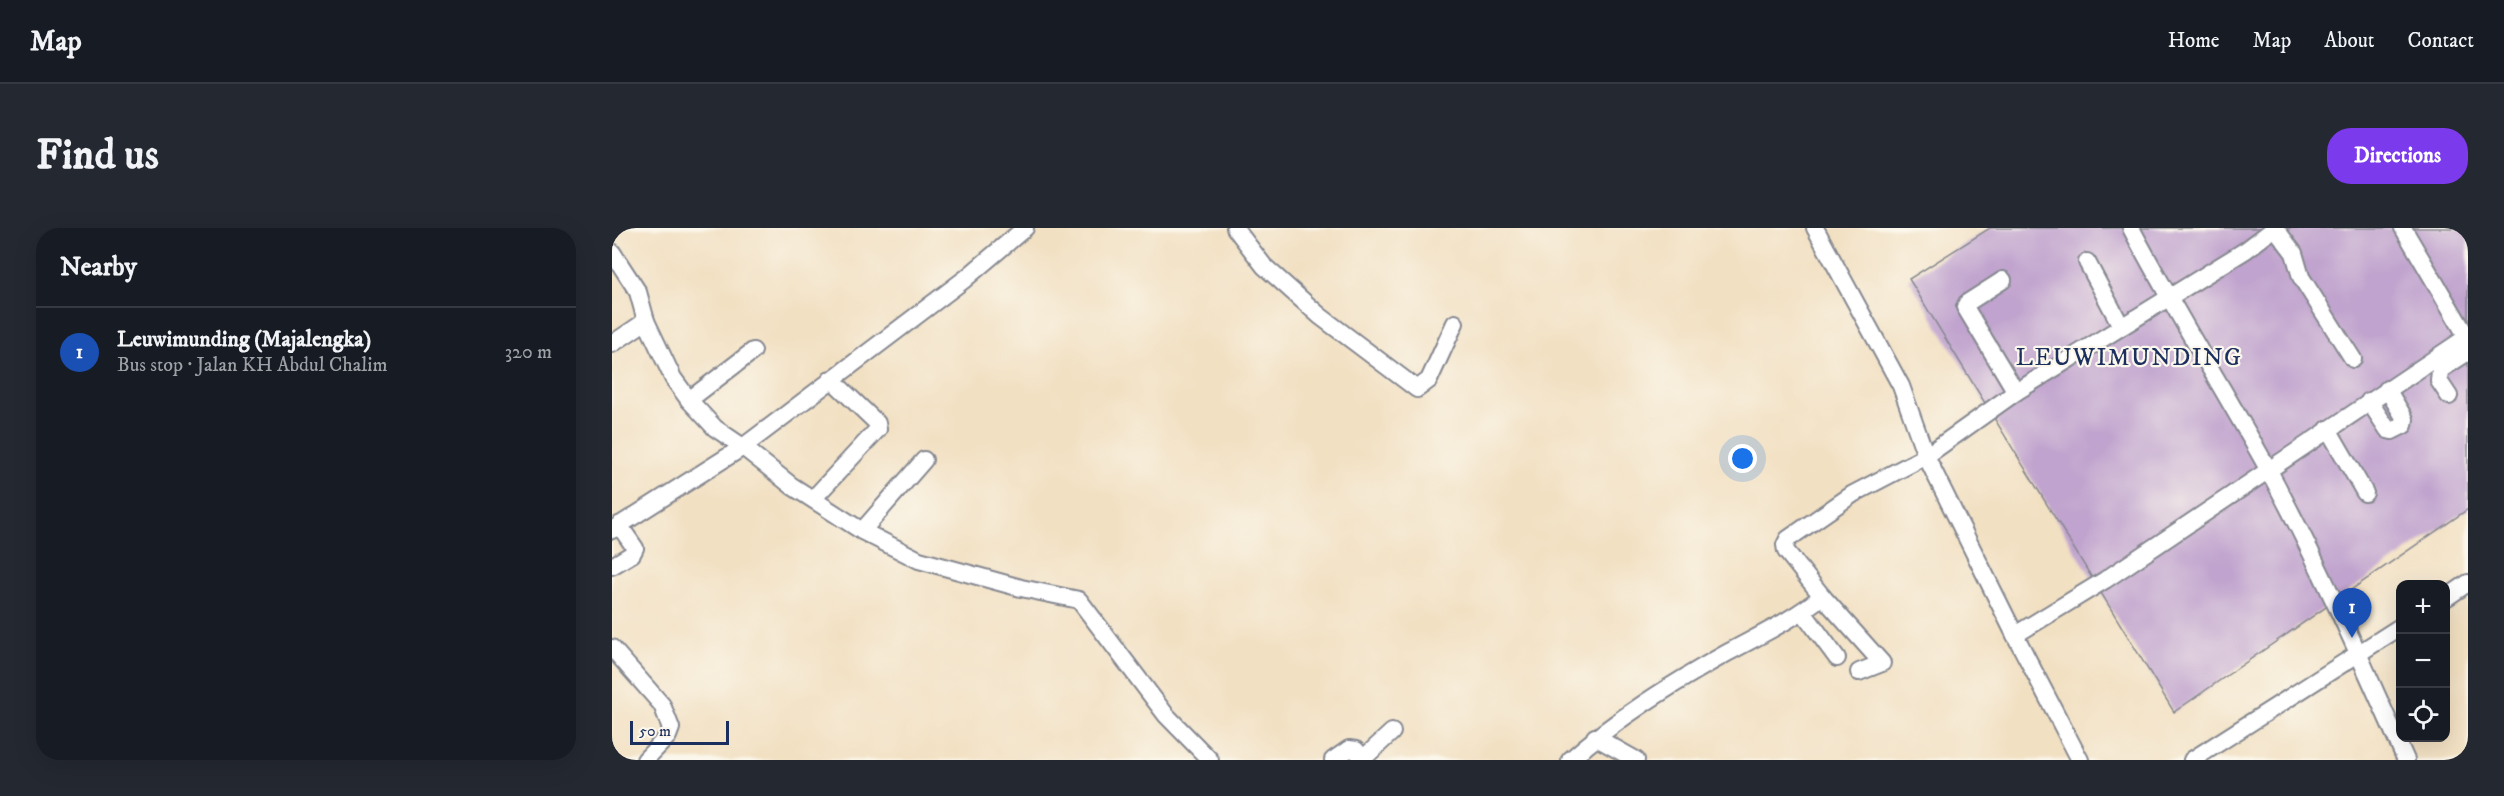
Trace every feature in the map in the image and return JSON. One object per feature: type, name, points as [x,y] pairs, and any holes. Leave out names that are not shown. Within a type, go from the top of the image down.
[{"type":"street","points":[[612,566],[632,554],[634,548],[615,527],[743,447],[965,279],[1025,228]]},
{"type":"street","points":[[1235,228],[1264,266],[1320,316],[1417,389],[1429,380],[1455,323]]},
{"type":"street","points":[[1815,228],[1901,386],[1926,456],[2080,760]]},
{"type":"street","points":[[2131,228],[2268,470],[2327,585],[2406,760]]},
{"type":"street","points":[[1859,672],[1882,663],[1881,659],[1865,645],[1822,596],[1786,551],[1785,545],[1788,539],[1853,494],[1926,456],[2016,392],[2246,250],[2275,228],[2294,252],[2301,277],[2354,359]]},
{"type":"street","points":[[2403,228],[2468,342]]},
{"type":"street","points":[[612,252],[638,292],[646,321],[673,378],[689,400],[715,428],[792,486],[862,531],[919,560],[1021,588],[1079,600],[1166,715],[1210,760]]},
{"type":"street","points":[[2086,262],[2121,326]]},
{"type":"street","points":[[2003,280],[1967,303],[1965,307],[2016,392]]},
{"type":"street","points":[[612,344],[646,321]]},
{"type":"street","points":[[2015,635],[2105,580],[2387,388],[2468,342]]},
{"type":"street","points":[[2449,396],[2439,381],[2440,370],[2468,342]]},
{"type":"street","points":[[689,400],[753,351]]},
{"type":"street","points":[[813,499],[878,429],[877,423],[831,379]]},
{"type":"street","points":[[2368,401],[2388,430],[2392,431],[2404,425],[2405,419],[2387,388]]},
{"type":"street","points":[[2328,429],[2365,493]]},
{"type":"street","points":[[862,531],[924,460]]},
{"type":"street","points":[[2450,595],[2468,583]]},
{"type":"street","points":[[1570,760],[1596,737],[1726,654],[1796,616],[1822,596]]},
{"type":"street","points":[[1796,616],[1838,658]]},
{"type":"street","points":[[2192,760],[2396,630]]},
{"type":"street","points":[[612,648],[662,705],[671,728],[668,735],[645,760]]},
{"type":"street","points":[[1333,760],[1349,749],[1366,756],[1392,732]]},
{"type":"street","points":[[1596,737],[1636,760]]},
{"type":"building","points":[[1990,228],[2468,228],[2468,509],[2174,712],[1909,279]]},
{"type":"place","name":"Leuwimunding (Majalengka)","points":[[2352,638]]},
{"type":"district","name":"LEUWIMUNDING","points":[[2129,357]]}]
